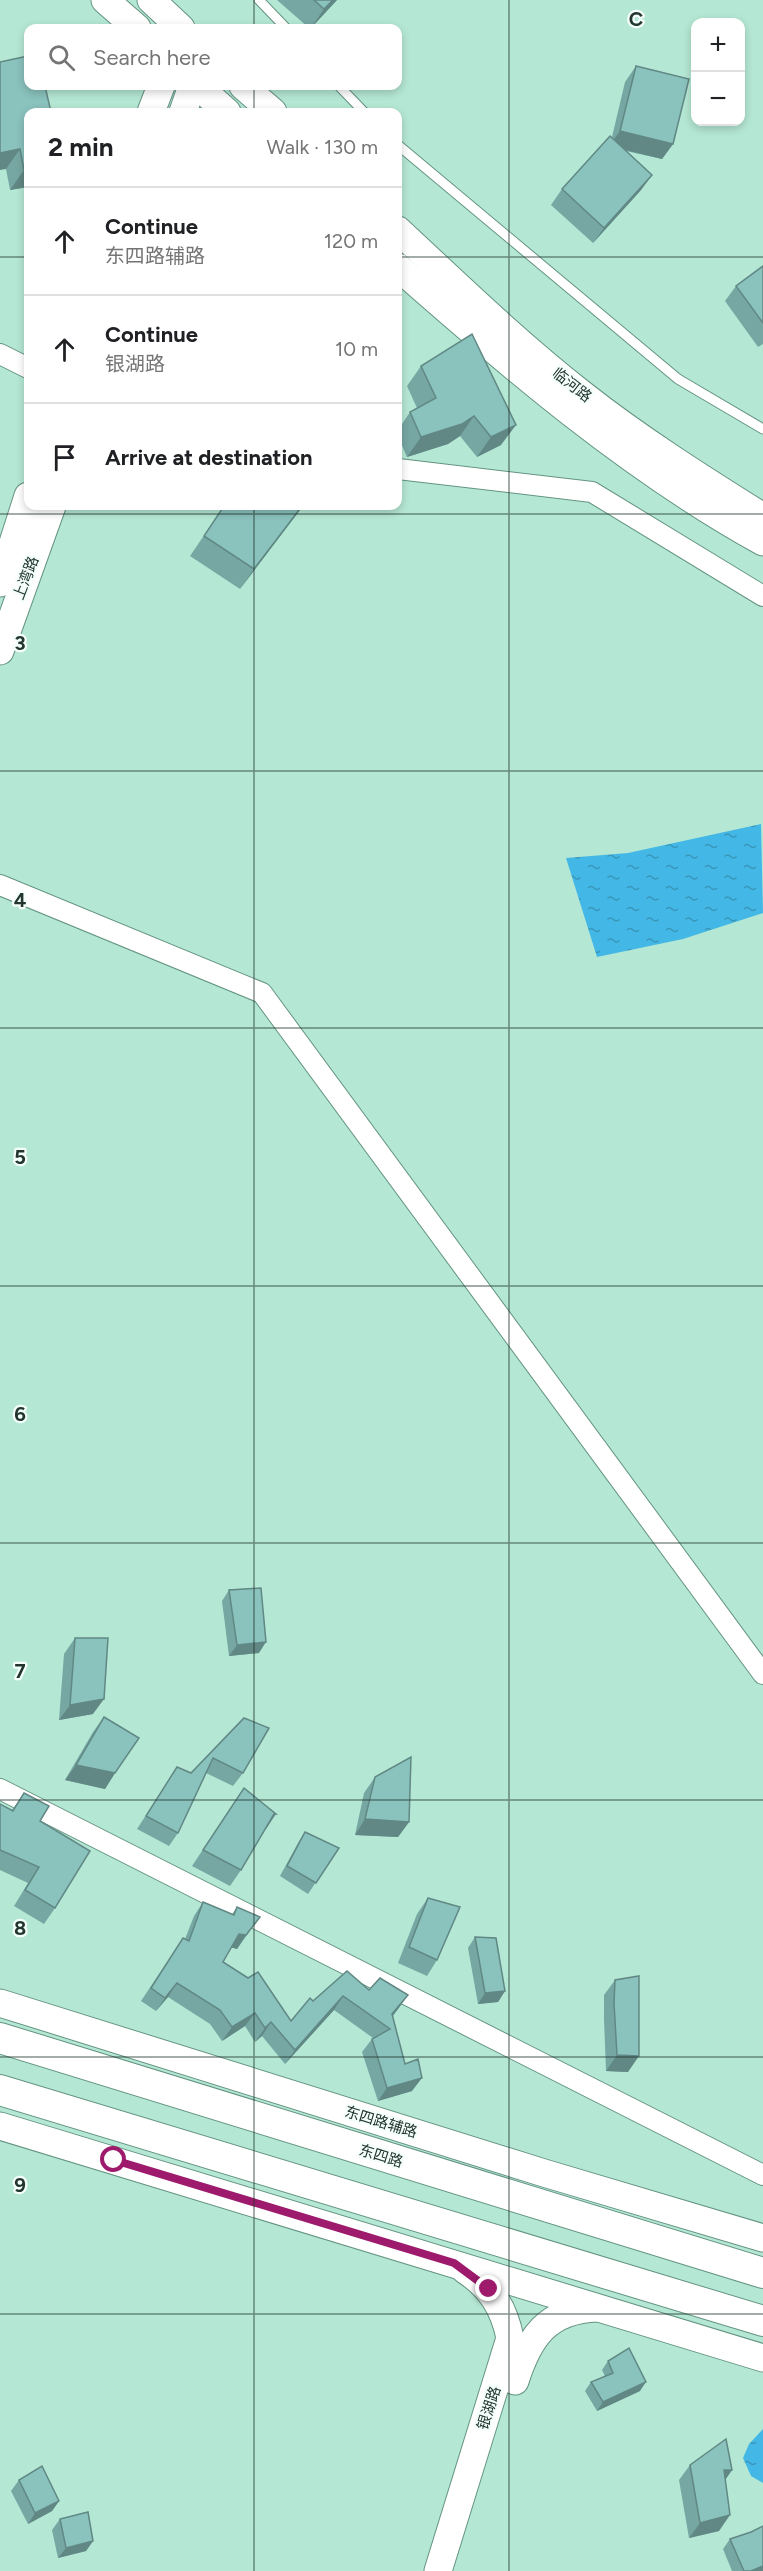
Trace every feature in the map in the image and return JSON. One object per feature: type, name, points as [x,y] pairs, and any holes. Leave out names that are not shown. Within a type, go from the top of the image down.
[{"type":"main road","points":[[105,0],[132,24]]},
{"type":"main road","points":[[151,0],[177,24]]},
{"type":"main road","points":[[152,108],[159,90]]},
{"type":"main road","points":[[184,108],[191,90]]},
{"type":"main road","points":[[202,90],[223,108]]},
{"type":"main road","points":[[248,90],[268,108]]},
{"type":"main road","name":"临河路","points":[[402,234],[498,323],[583,395],[686,470],[763,517]]},
{"type":"main road","name":"临河路","points":[[402,270],[502,357],[606,438],[709,510],[763,542]]},
{"type":"main road","name":"上湾路","points":[[0,583],[24,508]]},
{"type":"main road","name":"上湾路","points":[[0,651],[51,510]]},
{"type":"main road","name":"东四路辅路","points":[[0,2003],[532,2169],[763,2238]]},
{"type":"main road","name":"东四路","points":[[0,2038],[763,2273]]},
{"type":"main road","points":[[0,2090],[763,2321]]},
{"type":"main road","points":[[0,2126],[606,2308],[763,2358]]},
{"type":"main road","name":"银湖路","points":[[438,2571],[510,2338],[507,2320],[493,2295],[474,2276],[454,2263]]},
{"type":"main road","name":"银湖路","points":[[455,2571],[529,2343],[546,2325],[563,2314],[581,2309],[606,2308]]},
{"type":"street","points":[[0,354],[24,366]]},
{"type":"street","points":[[402,469],[592,492],[763,597]]},
{"type":"street","points":[[0,885],[262,993],[763,1674]]},
{"type":"street","points":[[0,1789],[763,2175]]},
{"type":"lane","points":[[259,0],[282,24]]},
{"type":"lane","points":[[343,90],[360,108]]},
{"type":"lane","points":[[402,148],[678,379],[763,429]]},
{"type":"water","points":[[761,824],[763,913],[683,939],[597,957],[566,858],[628,853]]},
{"type":"water","points":[[763,2429],[763,2483],[751,2476],[743,2458],[749,2444]]},
{"type":"building","points":[[314,0],[333,0],[324,9]]},
{"type":"building","points":[[24,57],[24,90],[46,90],[50,108],[24,108],[24,170],[20,149],[0,153],[0,62]]},
{"type":"building","points":[[636,66],[689,79],[673,144],[620,131]]},
{"type":"building","points":[[610,136],[652,175],[604,228],[562,189]]},
{"type":"building","points":[[763,266],[763,323],[736,286]]},
{"type":"building","points":[[472,334],[516,425],[491,437],[474,416],[462,424],[421,437],[410,412],[436,398],[421,366]]},
{"type":"building","points":[[221,510],[299,510],[254,569],[204,536]]},
{"type":"building","points":[[261,1588],[266,1642],[237,1645],[229,1590]]},
{"type":"building","points":[[75,1638],[108,1638],[104,1699],[70,1705]]},
{"type":"building","points":[[104,1717],[139,1738],[115,1773],[76,1765]]},
{"type":"building","points":[[244,1718],[269,1728],[243,1773],[213,1758],[178,1833],[146,1816],[177,1767],[191,1773]]},
{"type":"building","points":[[411,1757],[409,1822],[365,1819],[375,1777]]},
{"type":"building","points":[[244,1788],[276,1814],[241,1870],[203,1850]]},
{"type":"building","points":[[24,1793],[49,1806],[40,1821],[90,1851],[55,1908],[25,1890],[39,1867],[0,1850],[0,1804],[13,1811]]},
{"type":"building","points":[[305,1832],[339,1848],[316,1883],[287,1866]]},
{"type":"building","points":[[428,1898],[460,1907],[437,1960],[409,1947]]},
{"type":"building","points":[[203,1902],[234,1915],[237,1907],[260,1917],[246,1935],[239,1934],[223,1962],[248,1978],[258,1972],[291,2021],[310,1998],[313,2001],[347,1971],[369,1990],[380,1978],[408,1995],[392,2014],[405,2064],[418,2059],[422,2078],[387,2088],[372,2039],[390,2029],[343,1996],[295,2050],[271,2022],[265,2028],[255,2013],[232,2027],[220,2010],[177,1983],[165,1998],[151,1988],[183,1938],[189,1941]]},
{"type":"building","points":[[475,1937],[496,1938],[505,1991],[485,1993]]},
{"type":"building","points":[[639,1976],[639,2056],[617,2055],[615,1980]]},
{"type":"building","points":[[629,2348],[646,2382],[603,2402],[591,2382],[613,2373],[608,2361]]},
{"type":"building","points":[[726,2439],[732,2470],[724,2470],[730,2515],[700,2523],[690,2465]]},
{"type":"building","points":[[42,2466],[59,2501],[35,2513],[19,2480]]},
{"type":"building","points":[[88,2512],[93,2541],[66,2548],[60,2519]]},
{"type":"building","points":[[763,2526],[763,2566],[744,2571],[730,2539]]},
{"type":"route","points":[[114,2160],[454,2263],[489,2289]]}]
